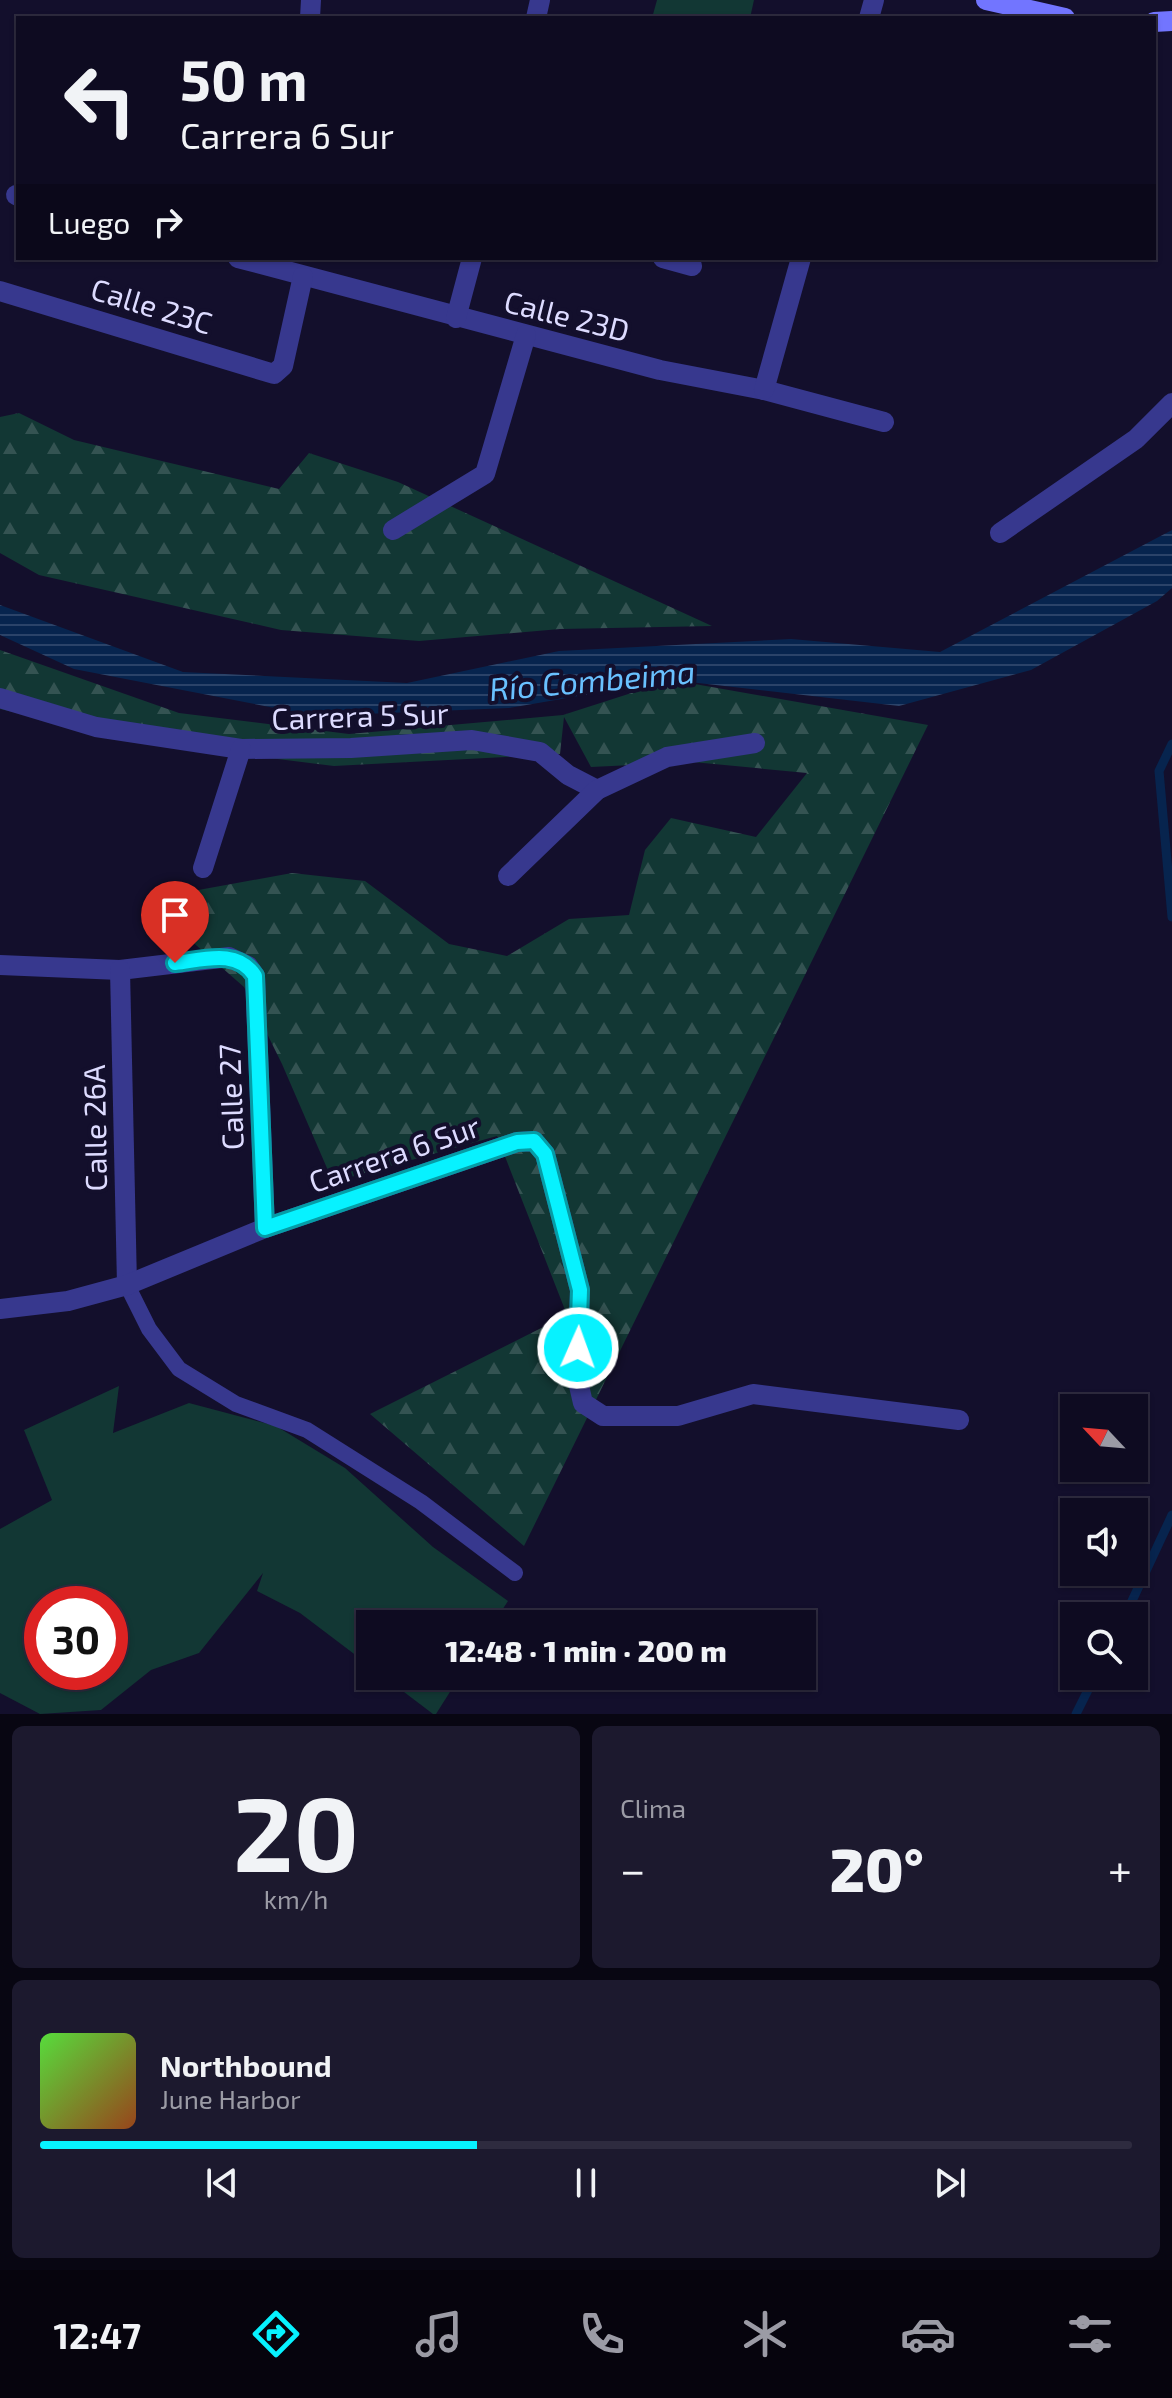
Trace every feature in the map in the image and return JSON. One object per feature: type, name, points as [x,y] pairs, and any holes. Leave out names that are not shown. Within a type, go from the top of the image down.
[{"type":"main road","points":[[986,0],[1056,16]]},
{"type":"street","name":"Calle 23D","points":[[248,260],[293,269],[456,318],[660,370],[764,390],[884,422]]},
{"type":"street","points":[[456,318],[471,260]]},
{"type":"street","points":[[670,260],[692,266]]},
{"type":"street","points":[[764,390],[800,260]]},
{"type":"street","name":"Calle 23C","points":[[0,291],[274,374],[283,366],[293,269]]},
{"type":"street","points":[[393,530],[485,474],[526,335]]},
{"type":"street","points":[[1000,533],[1136,439],[1172,403]]},
{"type":"street","name":"Carrera 5 Sur","points":[[0,698],[96,727],[241,749],[351,748],[472,740],[540,752],[568,775],[597,790]]},
{"type":"street","points":[[508,876],[597,790],[667,757],[755,743]]},
{"type":"street","points":[[203,868],[241,749]]},
{"type":"street","name":"Calle 27","points":[[120,970],[229,957],[248,966],[255,976],[265,1228]]},
{"type":"street","points":[[0,965],[120,970]]},
{"type":"street","name":"Calle 26A","points":[[120,970],[127,1285]]},
{"type":"street","name":"Carrera 6 Sur","points":[[0,1309],[68,1301],[127,1285],[265,1228],[517,1142],[534,1141],[545,1154],[580,1290],[577,1377],[583,1403],[603,1416],[678,1416],[753,1394],[959,1420]]},
{"type":"lane","points":[[127,1285],[149,1329],[179,1369],[236,1404],[307,1430],[421,1502],[515,1573]]},
{"type":"green space","points":[[657,0],[754,0],[750,16],[653,16]]},
{"type":"green space","points":[[19,413],[74,440],[279,489],[309,453],[398,482],[712,626],[560,629],[419,641],[281,630],[39,575],[0,553],[0,417]]},
{"type":"green space","points":[[0,650],[179,713],[349,734],[563,715],[672,680],[928,725],[524,1546],[370,1414],[567,1315],[497,1136],[333,1182],[282,1064],[244,987],[180,931],[182,893],[292,873],[365,881],[449,944],[507,956],[569,919],[629,915],[645,850],[671,818],[756,837],[807,773],[693,762],[591,767],[564,717],[560,754],[334,766],[148,743],[0,709]]},
{"type":"green space","points":[[119,1386],[113,1433],[189,1403],[276,1426],[345,1468],[433,1547],[508,1601],[502,1610],[356,1610],[356,1655],[300,1613],[257,1591],[263,1573],[199,1653],[151,1670],[128,1688],[128,1586],[24,1586],[24,1690],[126,1690],[101,1710],[40,1714],[0,1693],[0,1529],[52,1500],[24,1430]]},
{"type":"green space","points":[[401,1690],[451,1690],[433,1714]]},
{"type":"water","name":"Río Combeima","points":[[1172,530],[1172,588],[1157,601],[1031,670],[899,706],[672,680],[509,708],[316,716],[74,669],[0,635],[0,605],[183,672],[407,683],[559,651],[791,639],[940,652]]},
{"type":"waterway","points":[[1172,744],[1159,771],[1172,917]]},
{"type":"waterway","points":[[1132,1602],[1172,1515]]},
{"type":"waterway","points":[[1076,1714],[1088,1690]]},
{"type":"route","points":[[175,963],[229,957],[248,966],[255,976],[265,1228],[517,1142],[534,1141],[545,1154],[580,1290],[578,1348]]}]
